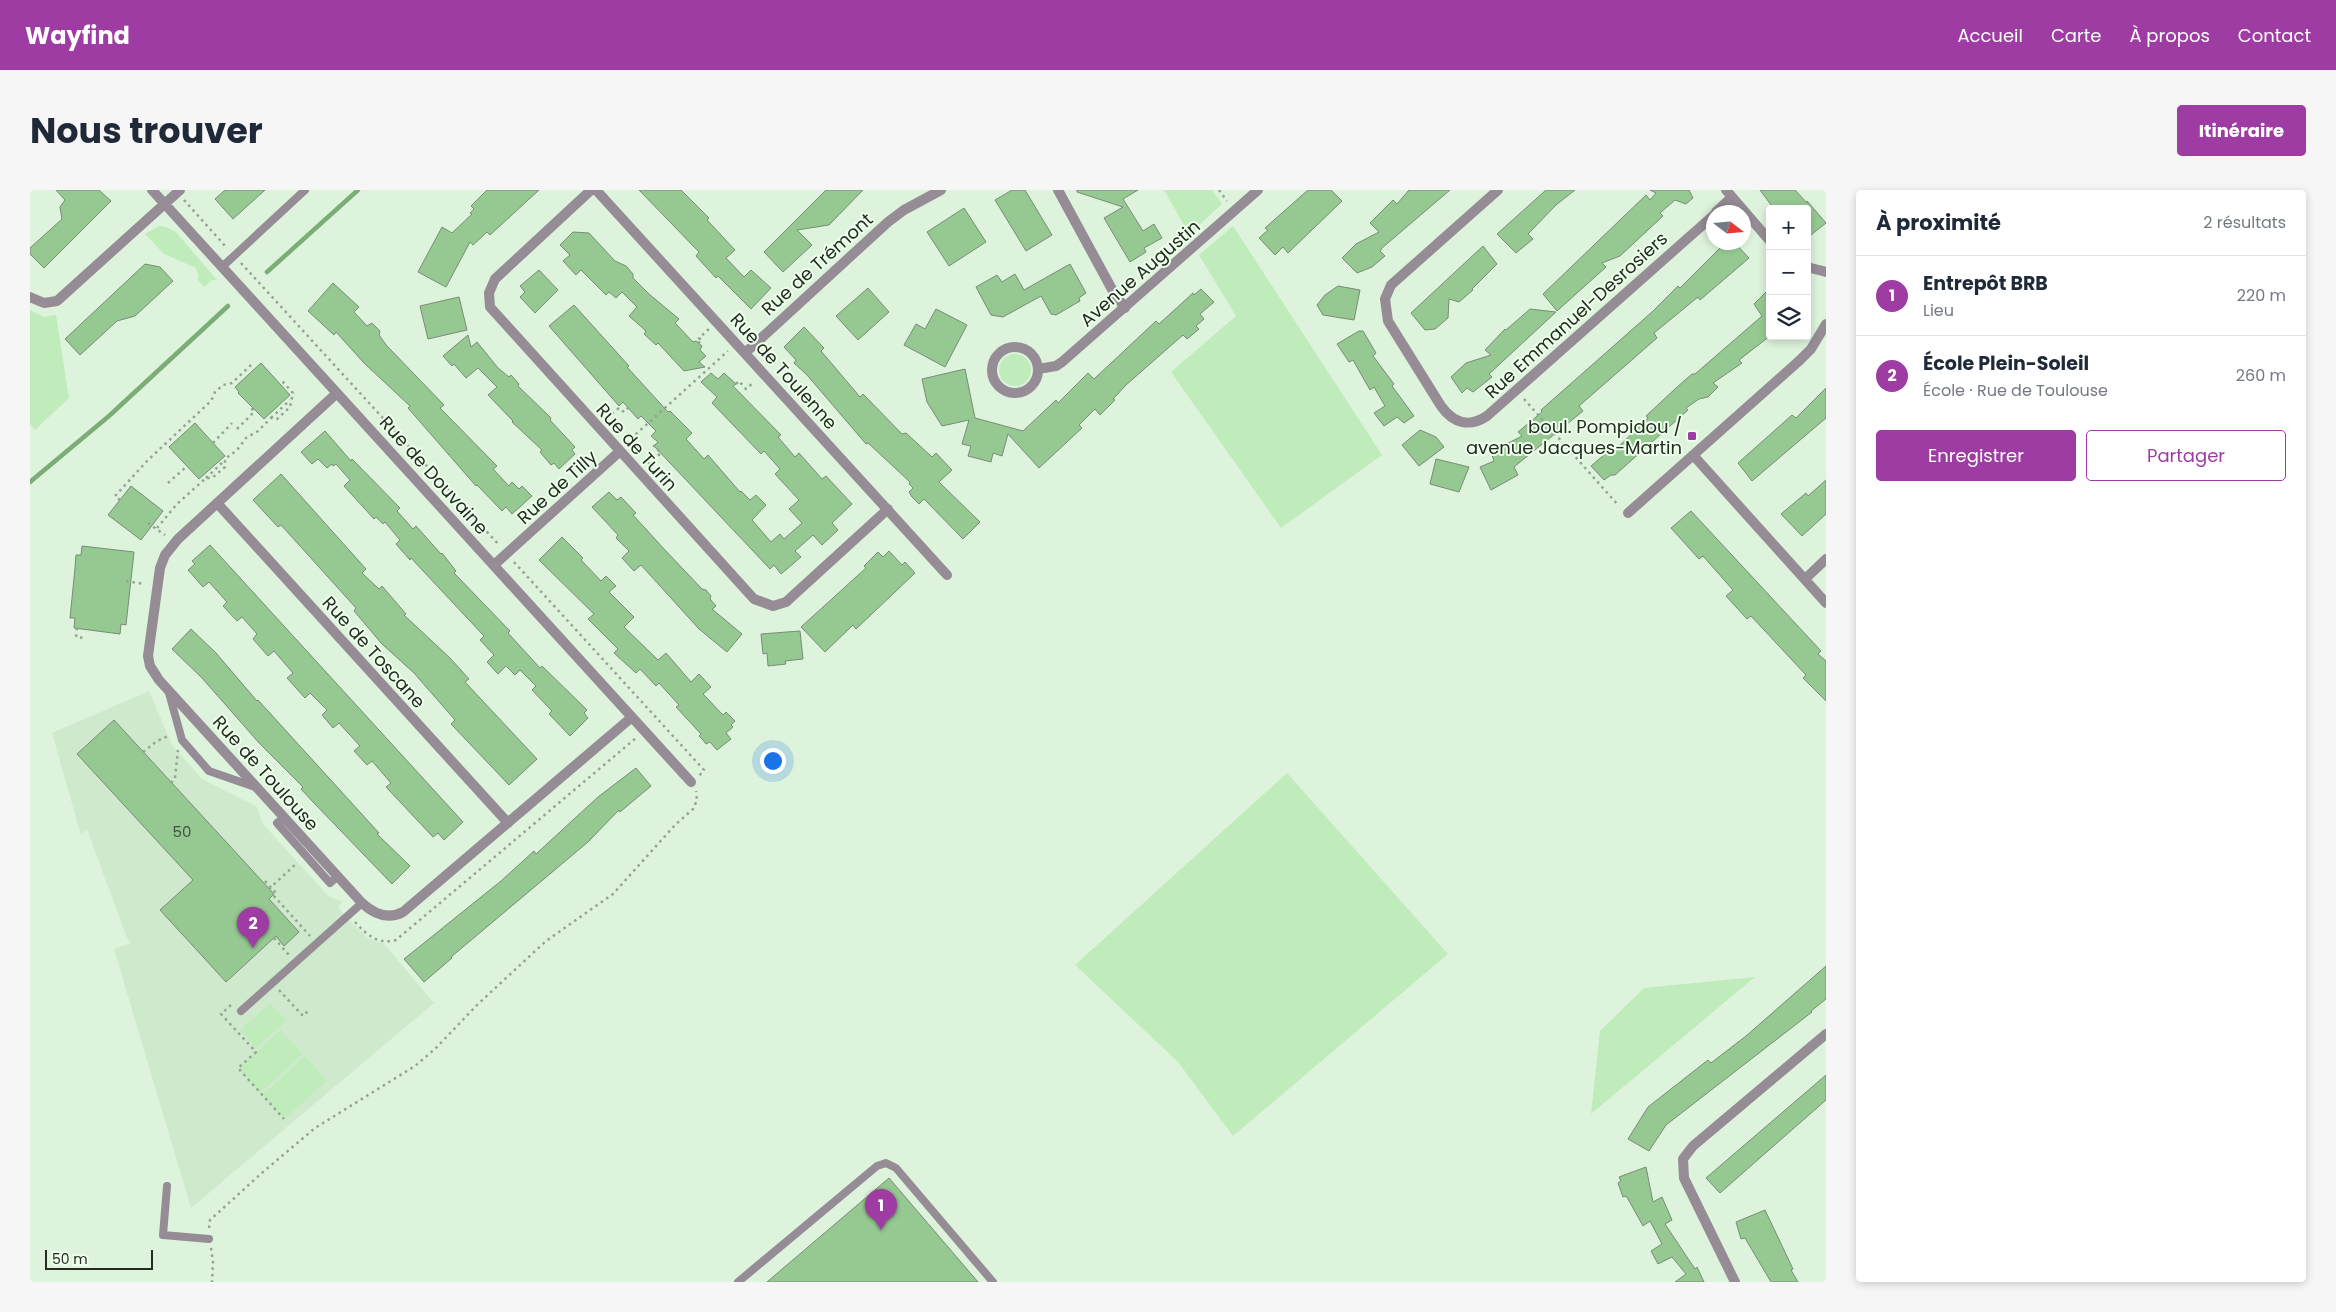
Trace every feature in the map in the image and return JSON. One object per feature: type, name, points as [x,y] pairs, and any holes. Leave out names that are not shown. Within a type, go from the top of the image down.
[{"type":"street","name":"Rue de Douvaine","points":[[152,190],[691,782]]},
{"type":"street","points":[[30,297],[44,303],[57,301],[180,190]]},
{"type":"street","name":"Rue de Turin","points":[[591,190],[499,274],[491,285],[489,300],[494,313],[754,599],[766,605],[780,605],[791,598],[888,509]]},
{"type":"street","name":"Rue de Toulenne","points":[[596,190],[947,574]]},
{"type":"street","name":"Rue de Trémont","points":[[744,353],[888,222],[904,210],[940,190]]},
{"type":"street","points":[[1058,190],[1114,293],[1125,308]]},
{"type":"street","name":"Avenue Augustin","points":[[1038,369],[1056,366],[1062,362],[1258,190]]},
{"type":"street","name":"Rue Emmanuel-Desrosiers","points":[[1498,190],[1391,285],[1385,299],[1388,321],[1441,406],[1448,416],[1464,422],[1480,421],[1487,416],[1706,222]]},
{"type":"street","name":"Rue Emmanuel-Desrosiers","points":[[1721,205],[1729,194],[1766,236]]},
{"type":"street","points":[[1811,268],[1826,272]]},
{"type":"street","points":[[1628,513],[1799,361],[1814,344],[1826,324]]},
{"type":"street","points":[[1010,347],[1026,349],[1036,361],[1038,369],[1034,382],[1029,388],[1016,393],[1009,392],[997,385],[991,370],[996,355],[1010,347]]},
{"type":"street","name":"Rue de Toulouse","points":[[337,393],[178,539],[165,555],[160,568],[148,662],[153,673],[362,903],[384,916],[392,916],[404,912],[632,717]]},
{"type":"street","name":"Rue de Tilly","points":[[494,565],[619,452]]},
{"type":"street","points":[[1693,455],[1826,602]]},
{"type":"street","name":"Rue de Toscane","points":[[217,503],[508,823]]},
{"type":"street","points":[[1805,578],[1826,559]]},
{"type":"street","points":[[1735,1282],[1684,1178],[1683,1159],[1692,1146],[1826,1034]]},
{"type":"lane","points":[[222,267],[306,190]]},
{"type":"lane","points":[[169,691],[182,740],[209,771],[258,788]]},
{"type":"lane","points":[[241,1011],[272,981],[279,978],[362,903]]},
{"type":"lane","points":[[738,1282],[877,1166],[886,1163],[896,1168],[993,1282]]},
{"type":"lane","points":[[167,1186],[163,1235],[209,1239]]},
{"type":"path","points":[[1219,190],[1228,202]]},
{"type":"path","name":"Rue de Douvaine","points":[[184,201],[498,544]]},
{"type":"path","points":[[698,343],[702,340],[699,338],[717,322]]},
{"type":"path","points":[[626,443],[729,350]]},
{"type":"path","points":[[326,364],[330,360]]},
{"type":"path","points":[[120,500],[115,496],[126,482],[211,401],[215,392],[223,385],[232,383],[251,366]]},
{"type":"path","points":[[245,371],[248,375]]},
{"type":"path","points":[[736,384],[739,381],[746,389],[763,373]]},
{"type":"path","points":[[156,528],[177,504],[206,478],[214,468],[237,450],[246,438],[258,431],[290,400],[293,393],[282,381],[279,384]]},
{"type":"path","points":[[1523,398],[1618,505]]},
{"type":"path","points":[[271,418],[277,419],[290,408],[290,400]]},
{"type":"path","points":[[278,406],[281,410]]},
{"type":"path","points":[[237,429],[254,412],[252,408]]},
{"type":"path","points":[[597,427],[619,408],[624,412],[628,408]]},
{"type":"path","points":[[213,443],[232,423]]},
{"type":"path","points":[[179,431],[182,435]]},
{"type":"path","points":[[638,473],[661,453],[654,446],[658,442]]},
{"type":"path","points":[[206,478],[212,478],[225,466],[225,459]]},
{"type":"path","points":[[168,483],[186,467]]},
{"type":"path","points":[[148,523],[165,534]]},
{"type":"path","points":[[516,564],[704,770],[700,775]]},
{"type":"path","points":[[126,581],[144,584]]},
{"type":"path","points":[[77,628],[76,637],[85,638]]},
{"type":"path","points":[[653,723],[658,719]]},
{"type":"path","points":[[143,752],[157,740],[170,735]]},
{"type":"path","points":[[354,921],[372,938],[379,941],[396,940],[633,741]]},
{"type":"path","points":[[171,783],[174,778],[178,749]]},
{"type":"path","points":[[212,1282],[214,1262],[209,1239],[210,1220],[315,1128],[415,1066],[435,1049],[478,1004],[546,940],[613,894],[675,825],[693,809],[697,800],[697,792],[691,782]]},
{"type":"path","points":[[516,832],[520,836]]},
{"type":"path","points":[[270,888],[300,861]]},
{"type":"path","points":[[265,881],[276,893],[274,896],[310,936]]},
{"type":"path","points":[[274,938],[289,955]]},
{"type":"path","points":[[272,981],[303,1016],[308,1011]]},
{"type":"path","points":[[235,1001],[221,1014],[248,1041],[256,1052],[238,1068],[284,1119]]},
{"type":"shaded area","points":[[1164,190],[1212,190],[1222,204],[1189,234]]},
{"type":"shaded area","points":[[159,226],[176,232],[217,280],[212,280],[204,287],[197,279],[199,278],[196,268],[164,254],[145,234]]},
{"type":"shaded area","points":[[1233,226],[1382,455],[1281,528],[1171,372],[1236,316],[1199,255]]},
{"type":"shaded area","points":[[30,310],[44,317],[56,315],[69,398],[35,430],[30,424]]},
{"type":"shaded area","points":[[1015,354],[1021,355],[1026,359],[1030,364],[1030,376],[1026,381],[1021,385],[1015,386],[1009,385],[1004,381],[1000,376],[999,370],[1000,364],[1004,359],[1009,355]]},
{"type":"shaded area","points":[[149,691],[172,745],[202,779],[257,807],[263,824],[328,896],[343,902],[338,907],[352,923],[368,938],[384,944],[434,1003],[191,1208],[114,949],[131,943],[127,938],[87,829],[81,835],[52,733]]},
{"type":"shaded area","points":[[1287,773],[1448,954],[1233,1136],[1178,1062],[1075,965]]},
{"type":"shaded area","points":[[1755,977],[1591,1114],[1600,1031],[1644,988]]},
{"type":"shaded area","points":[[270,1003],[286,1021],[256,1048],[240,1030]]},
{"type":"shaded area","points":[[281,1030],[303,1054],[260,1093],[238,1068]]},
{"type":"shaded area","points":[[305,1056],[327,1081],[284,1119],[262,1095]]},
{"type":"building","points":[[56,190],[99,190],[111,201],[44,268],[30,254],[30,248],[62,219],[60,207],[65,200]]},
{"type":"building","points":[[225,190],[265,190],[233,219],[215,199]]},
{"type":"building","points":[[487,190],[539,190],[490,235],[487,232],[473,245],[470,242],[446,287],[418,272],[442,227],[452,233],[472,214],[470,213],[474,209],[471,206]]},
{"type":"building","points":[[639,190],[681,190],[709,218],[707,220],[735,250],[726,258],[744,277],[751,270],[771,288],[751,309],[718,276],[716,278],[696,256],[699,252]]},
{"type":"building","points":[[826,190],[863,190],[829,225],[797,230],[812,245],[783,272],[764,252]]},
{"type":"building","points":[[1012,190],[1025,190],[1052,235],[1026,251],[995,200]]},
{"type":"building","points":[[1077,190],[1138,190],[1123,199],[1143,231],[1154,224],[1162,238],[1144,248],[1146,252],[1130,262],[1104,218],[1123,207],[1077,192]]},
{"type":"building","points":[[1308,190],[1331,190],[1342,201],[1288,253],[1283,247],[1275,255],[1259,238],[1268,230],[1265,228]]},
{"type":"building","points":[[1409,190],[1450,190],[1382,248],[1380,251],[1385,256],[1372,267],[1357,273],[1342,258],[1356,244],[1379,232],[1370,223],[1393,200],[1397,204]]},
{"type":"building","points":[[1546,190],[1575,190],[1556,205],[1528,234],[1533,239],[1516,253],[1497,234]]},
{"type":"building","points":[[1650,190],[1689,190],[1693,198],[1686,204],[1675,200],[1660,213],[1663,216],[1620,256],[1602,263],[1606,267],[1557,311],[1543,294],[1646,195],[1650,200],[1656,193]]},
{"type":"building","points":[[1760,190],[1795,190],[1810,205],[1771,205]]},
{"type":"building","points":[[1811,206],[1826,223],[1811,235]]},
{"type":"building","points":[[964,208],[986,242],[949,266],[927,232]]},
{"type":"building","points":[[573,232],[589,233],[615,261],[626,266],[633,274],[633,278],[649,294],[679,319],[675,323],[693,342],[696,341],[702,346],[700,350],[706,356],[699,362],[705,367],[684,371],[658,343],[656,345],[644,334],[646,331],[629,316],[637,307],[622,292],[616,298],[609,292],[606,295],[581,270],[576,275],[563,261],[570,255],[560,245]]},
{"type":"building","points":[[1483,246],[1497,264],[1459,302],[1449,299],[1448,318],[1435,329],[1425,330],[1411,313]]},
{"type":"building","points":[[1718,250],[1742,250],[1749,258],[1700,300],[1698,297],[1654,333],[1657,338],[1579,406],[1583,411],[1514,467],[1518,475],[1491,490],[1480,467],[1494,461],[1491,452],[1522,436],[1518,432],[1542,412],[1541,410],[1652,312],[1678,286],[1680,288]]},
{"type":"building","points":[[145,264],[160,267],[173,281],[135,316],[117,321],[80,355],[65,339]]},
{"type":"building","points":[[1070,264],[1086,293],[1079,298],[1080,301],[1056,315],[1051,314],[1041,296],[1003,317],[991,315],[976,287],[997,275],[1002,282],[1015,274],[1024,290]]},
{"type":"building","points":[[539,270],[558,290],[535,313],[520,297],[525,292],[520,286]]},
{"type":"building","points":[[333,283],[359,307],[354,312],[367,326],[372,323],[380,331],[379,335],[387,346],[444,405],[440,408],[497,466],[493,469],[509,486],[512,482],[519,489],[522,486],[532,496],[512,514],[506,507],[502,511],[476,486],[408,408],[410,406],[364,363],[336,332],[334,335],[308,311]]},
{"type":"building","points":[[1338,286],[1360,290],[1354,320],[1323,315],[1317,305],[1325,295]]},
{"type":"building","points":[[868,288],[889,312],[858,340],[836,316]]},
{"type":"building","points":[[1201,289],[1214,302],[1200,314],[1204,319],[1196,326],[1199,329],[1187,339],[1183,335],[1126,385],[1113,399],[1115,400],[1100,415],[1095,409],[1079,425],[1082,428],[1039,468],[1008,434],[1002,456],[993,453],[991,462],[968,456],[971,446],[962,444],[969,420],[942,426],[927,402],[922,379],[965,369],[975,418],[1023,431],[1056,400],[1058,403],[1088,373],[1094,379],[1156,321],[1159,324],[1193,293],[1194,295]]},
{"type":"building","points":[[1766,292],[1766,339],[1739,360],[1742,363],[1713,383],[1718,387],[1708,397],[1699,399],[1686,408],[1688,410],[1615,475],[1611,475],[1604,480],[1591,466],[1611,449],[1613,452],[1648,418],[1646,416],[1676,388],[1762,316],[1754,304]]},
{"type":"building","points":[[459,297],[467,330],[428,339],[420,306]]},
{"type":"building","points":[[574,305],[668,412],[670,411],[692,433],[686,439],[704,459],[708,455],[740,492],[750,500],[756,495],[766,505],[752,520],[771,542],[780,534],[784,539],[802,523],[789,509],[799,500],[775,474],[780,469],[764,451],[761,454],[712,403],[717,397],[701,382],[711,373],[718,379],[724,373],[736,384],[733,386],[781,435],[778,437],[795,457],[799,453],[822,479],[826,476],[852,504],[832,523],[838,530],[822,545],[813,535],[795,551],[801,557],[781,574],[774,565],[770,569],[654,446],[658,442],[651,436],[656,431],[641,416],[638,419],[623,402],[619,406],[549,326]]},
{"type":"building","points":[[936,309],[967,325],[945,367],[904,345],[916,324],[925,329]]},
{"type":"building","points":[[1530,309],[1556,312],[1489,374],[1492,377],[1473,392],[1467,388],[1462,393],[1451,377],[1466,363],[1491,355],[1485,350],[1505,329]]},
{"type":"building","points":[[804,327],[824,348],[821,351],[860,397],[863,394],[902,434],[906,433],[932,457],[936,453],[952,470],[939,482],[980,522],[963,539],[924,499],[919,504],[912,497],[909,492],[913,488],[909,484],[910,482],[868,443],[866,444],[807,375],[794,363],[796,360],[784,347]]},
{"type":"building","points":[[1359,331],[1363,331],[1376,353],[1373,356],[1394,384],[1392,386],[1414,416],[1404,423],[1397,417],[1384,426],[1374,413],[1385,406],[1374,387],[1370,390],[1353,360],[1349,362],[1337,344]]},
{"type":"building","points":[[468,335],[471,347],[477,342],[498,368],[509,377],[511,375],[519,384],[518,386],[551,418],[550,420],[575,447],[572,450],[575,454],[559,469],[554,463],[551,465],[540,452],[542,450],[512,422],[488,395],[497,387],[478,368],[466,378],[454,364],[452,366],[443,356]]},
{"type":"building","points":[[261,363],[290,395],[264,419],[238,393],[235,387]]},
{"type":"building","points":[[1826,388],[1826,418],[1752,481],[1738,463],[1792,415],[1796,418]]},
{"type":"building","points":[[195,423],[225,456],[199,479],[169,447]]},
{"type":"building","points":[[1420,430],[1436,437],[1444,447],[1419,466],[1402,445]]},
{"type":"building","points":[[325,431],[351,461],[352,459],[400,508],[397,511],[413,529],[416,526],[442,553],[456,571],[454,573],[510,631],[508,633],[540,668],[542,666],[587,710],[584,713],[588,718],[570,736],[549,714],[552,711],[532,690],[536,686],[520,670],[515,675],[506,666],[498,674],[487,662],[494,655],[480,640],[484,636],[396,544],[400,540],[385,522],[383,524],[376,517],[374,519],[344,486],[350,480],[336,464],[333,466],[332,464],[327,468],[318,459],[312,464],[301,452]]},
{"type":"building","points":[[1436,459],[1469,467],[1459,492],[1430,484]]},
{"type":"building","points":[[281,474],[366,569],[362,573],[379,589],[382,586],[406,614],[404,615],[450,658],[469,679],[465,682],[537,759],[509,785],[451,724],[455,720],[414,673],[382,644],[354,611],[356,608],[281,525],[278,527],[253,500]]},
{"type":"building","points":[[1826,480],[1826,514],[1802,536],[1781,514],[1806,493],[1808,496]]},
{"type":"building","points":[[131,486],[163,511],[141,540],[108,515]]},
{"type":"building","points":[[609,492],[617,500],[621,497],[636,513],[633,515],[702,589],[706,590],[711,596],[710,599],[716,606],[712,609],[742,634],[727,652],[699,629],[641,565],[634,571],[622,558],[629,551],[616,538],[618,535],[592,507]]},
{"type":"building","points":[[1691,511],[1821,651],[1818,654],[1826,661],[1826,701],[1803,678],[1806,675],[1751,616],[1747,619],[1726,596],[1733,590],[1703,556],[1699,559],[1671,528]]},
{"type":"building","points":[[562,537],[583,558],[581,560],[601,581],[606,576],[616,586],[609,592],[634,617],[624,627],[658,660],[666,653],[691,682],[699,674],[711,687],[703,694],[723,715],[726,712],[735,721],[731,725],[733,727],[726,733],[731,739],[717,750],[710,742],[706,744],[699,736],[701,734],[676,707],[679,705],[659,683],[656,686],[640,669],[636,673],[614,653],[618,649],[588,619],[594,614],[539,560]]},
{"type":"building","points":[[210,545],[463,822],[444,840],[438,833],[433,837],[386,787],[391,783],[372,761],[367,765],[354,751],[360,746],[339,723],[333,728],[322,715],[327,710],[310,693],[305,698],[287,678],[293,673],[274,651],[268,656],[253,639],[257,634],[242,617],[237,621],[223,606],[227,602],[209,582],[203,587],[188,570],[195,564],[192,561]]},
{"type":"building","points":[[82,546],[134,552],[126,625],[121,624],[120,634],[74,628],[75,618],[70,618],[76,555],[81,555]]},
{"type":"building","points":[[889,551],[902,565],[905,562],[915,573],[856,629],[853,625],[825,652],[801,627],[866,568],[864,566],[878,552],[883,557]]},
{"type":"building","points":[[191,629],[216,653],[257,701],[379,833],[377,834],[410,866],[392,884],[301,789],[303,787],[260,744],[202,678],[172,649]]},
{"type":"building","points":[[800,631],[803,659],[785,661],[786,664],[768,666],[767,653],[763,654],[761,634]]},
{"type":"building","points":[[114,720],[274,894],[269,899],[299,932],[284,946],[276,936],[226,982],[160,910],[193,880],[77,754]]},
{"type":"building","points":[[636,768],[651,786],[620,812],[619,810],[588,842],[424,982],[404,959],[501,881],[534,851],[536,854],[598,797]]},
{"type":"building","points":[[1826,966],[1826,999],[1812,1012],[1666,1125],[1649,1151],[1628,1139],[1648,1107],[1708,1060],[1711,1063],[1746,1036]]},
{"type":"building","points":[[1826,1075],[1826,1100],[1720,1193],[1706,1178]]},
{"type":"building","points":[[1646,1167],[1653,1202],[1662,1197],[1672,1220],[1665,1224],[1695,1269],[1697,1267],[1704,1282],[1675,1282],[1686,1274],[1672,1257],[1658,1264],[1651,1251],[1662,1244],[1650,1221],[1643,1226],[1626,1196],[1623,1197],[1618,1183],[1621,1181],[1619,1177]]},
{"type":"building","points":[[889,1178],[978,1282],[767,1282]]},
{"type":"building","points":[[1765,1210],[1798,1282],[1771,1282],[1745,1238],[1741,1239],[1736,1222]]},
{"type":"waterway","points":[[267,272],[358,190]]},
{"type":"waterway","points":[[30,482],[109,416],[228,306]]},
{"type":"place","name":"boul. Pompidou / avenue Jacques-Martin","points":[[1692,436]]},
{"type":"place","name":"École Plein-Soleil","points":[[253,948]]},
{"type":"place","name":"Entrepôt BRB","points":[[881,1230]]}]
